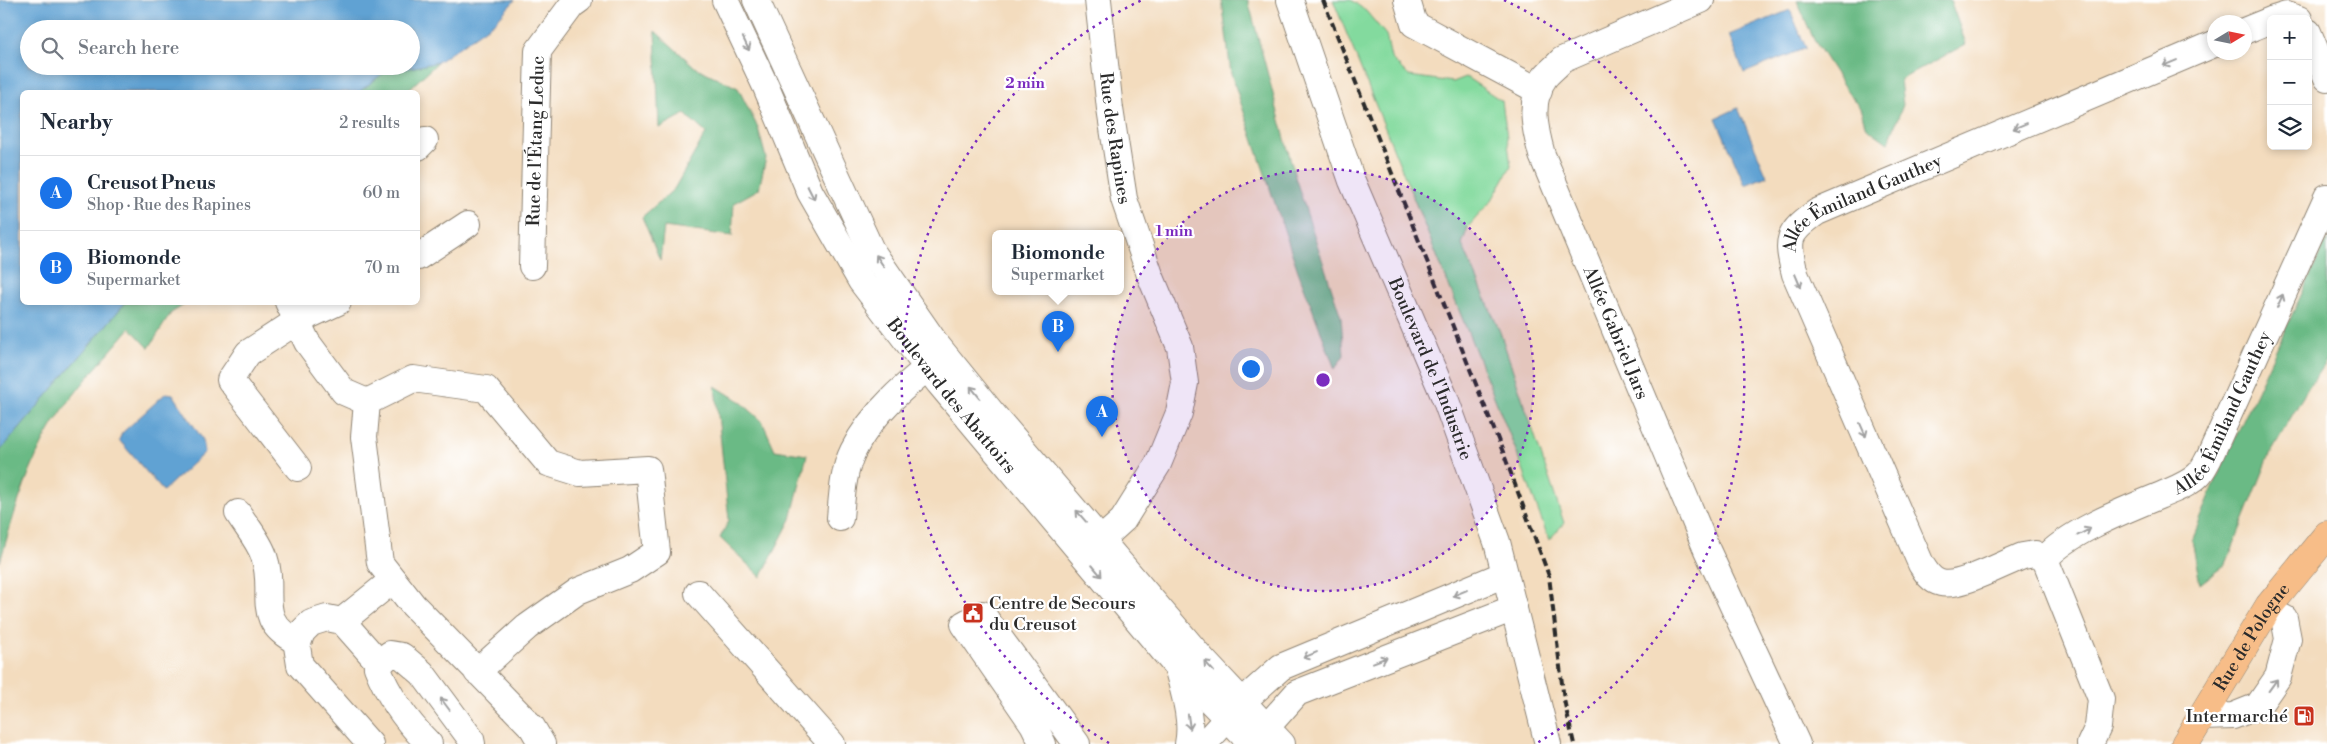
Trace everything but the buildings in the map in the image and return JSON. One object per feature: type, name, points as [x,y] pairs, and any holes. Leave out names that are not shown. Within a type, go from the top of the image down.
[{"type":"main road","name":"Rue de Pologne","points":[[2185,744],[2268,606],[2327,535]]},
{"type":"street","name":"Rue de l'Étang Leduc","points":[[532,266],[538,51],[572,5],[579,0]]},
{"type":"street","name":"Boulevard des Abattoirs","points":[[725,0],[766,87],[810,192],[861,281],[1101,540],[1259,740]]},
{"type":"street","name":"Rue des Rapines","points":[[1098,0],[1110,109],[1124,199],[1150,275],[1180,348],[1185,383],[1179,413],[1158,464],[1123,520],[1101,540]]},
{"type":"street","name":"Boulevard de l'Industrie","points":[[1290,0],[1352,181],[1445,398],[1497,542],[1548,744]]},
{"type":"street","points":[[1408,0],[1414,24],[1539,91]]},
{"type":"street","name":"Allée Gabriel Jars","points":[[1701,0],[1562,60],[1544,78],[1534,112],[1535,129],[1542,155],[1707,550],[1796,744]]},
{"type":"street","name":"Boulevard des Abattoirs","points":[[760,4],[818,138],[872,250],[936,361],[1177,667],[1235,710]]},
{"type":"street","points":[[2252,28],[2267,22]]},
{"type":"street","points":[[2312,42],[2327,78]]},
{"type":"street","name":"Allée Émiland Gauthey","points":[[2207,47],[1817,212],[1793,231],[1790,239],[1791,257],[1795,274],[1921,564],[1931,578],[1941,583],[1953,584],[2023,556],[2035,554],[2044,559],[2065,542],[2114,515],[2185,485],[2200,474],[2209,458],[2327,197]]},
{"type":"street","points":[[420,256],[468,224]]},
{"type":"street","points":[[298,468],[230,380],[248,353],[293,312],[324,305]]},
{"type":"street","points":[[293,312],[307,342],[344,392],[367,402]]},
{"type":"street","points":[[840,518],[844,479],[853,451],[874,418],[936,361]]},
{"type":"street","points":[[367,402],[413,379],[486,389],[548,462],[580,473],[648,469],[657,552],[630,570],[578,591],[527,628],[478,672]]},
{"type":"street","points":[[367,402],[364,437],[380,563],[412,605],[537,736]]},
{"type":"street","points":[[238,513],[264,556],[268,576],[270,617],[283,635],[298,642]]},
{"type":"street","points":[[2044,559],[2101,699],[2098,727],[2090,744]]},
{"type":"street","points":[[1204,744],[1235,710],[1281,668],[1505,574]]},
{"type":"street","points":[[342,620],[393,580]]},
{"type":"street","points":[[698,594],[832,744]]},
{"type":"street","points":[[1259,740],[1297,693],[1514,608]]},
{"type":"street","points":[[1043,744],[1033,724],[964,624],[982,614],[1077,744]]},
{"type":"street","points":[[370,744],[300,665],[298,642],[302,632],[311,623],[327,618],[342,620],[380,664]]},
{"type":"street","points":[[2202,717],[2233,716],[2258,706],[2278,677],[2288,639],[2284,618]]},
{"type":"street","points":[[429,744],[409,724],[386,692],[377,667],[390,654],[402,656],[422,673],[471,739],[472,744]]},
{"type":"street","points":[[1177,667],[1186,703],[1190,733],[1188,744]]},
{"type":"green space","points":[[1222,0],[1248,0],[1296,180],[1341,317],[1344,355],[1335,369],[1298,271],[1231,74]]},
{"type":"green space","points":[[1333,0],[1351,0],[1366,11],[1386,35],[1391,58],[1409,76],[1453,82],[1466,77],[1502,101],[1511,166],[1492,200],[1468,227],[1462,244],[1500,332],[1564,523],[1549,540],[1515,448]]},
{"type":"green space","points":[[1950,0],[1966,44],[1900,80],[1903,105],[1888,143],[1867,128],[1861,108],[1845,88],[1814,40],[1797,1]]},
{"type":"green space","points":[[655,31],[695,67],[738,88],[758,128],[766,158],[759,189],[734,203],[732,236],[664,227],[660,260],[642,217],[674,189],[706,133],[685,114],[659,128]]},
{"type":"green space","points":[[438,62],[408,90],[362,90],[381,75],[420,75],[420,66]]},
{"type":"green space","points":[[2327,239],[2327,360],[2308,388],[2271,452],[2226,564],[2200,584],[2192,540],[2218,475]]},
{"type":"green space","points":[[123,305],[184,305],[171,313],[149,348],[130,328],[62,410],[44,440],[30,470],[0,562],[0,451]]},
{"type":"green space","points":[[715,386],[741,402],[762,421],[775,450],[807,455],[791,519],[761,577],[720,538],[729,520]]},
{"type":"water","points":[[0,0],[515,0],[496,21],[438,62],[420,66],[420,20],[20,20],[20,75],[381,75],[362,90],[20,90],[20,305],[123,305],[0,451]]},
{"type":"water","points":[[1790,10],[1806,48],[1744,73],[1729,35]]},
{"type":"water","points":[[1738,108],[1767,176],[1745,185],[1716,118]]},
{"type":"water","points":[[166,393],[173,394],[203,440],[205,452],[163,491],[119,440],[122,433]]},
{"type":"railway","points":[[1323,0],[1503,452],[1549,576],[1564,700],[1574,744]]},
{"type":"place","name":"Biomonde","points":[[1058,352]]},
{"type":"place","name":"Creusot Pneus","points":[[1102,437]]},
{"type":"place","name":"Centre de Secours du Creusot","points":[[973,613]]},
{"type":"place","name":"Intermarché","points":[[2304,716]]}]
